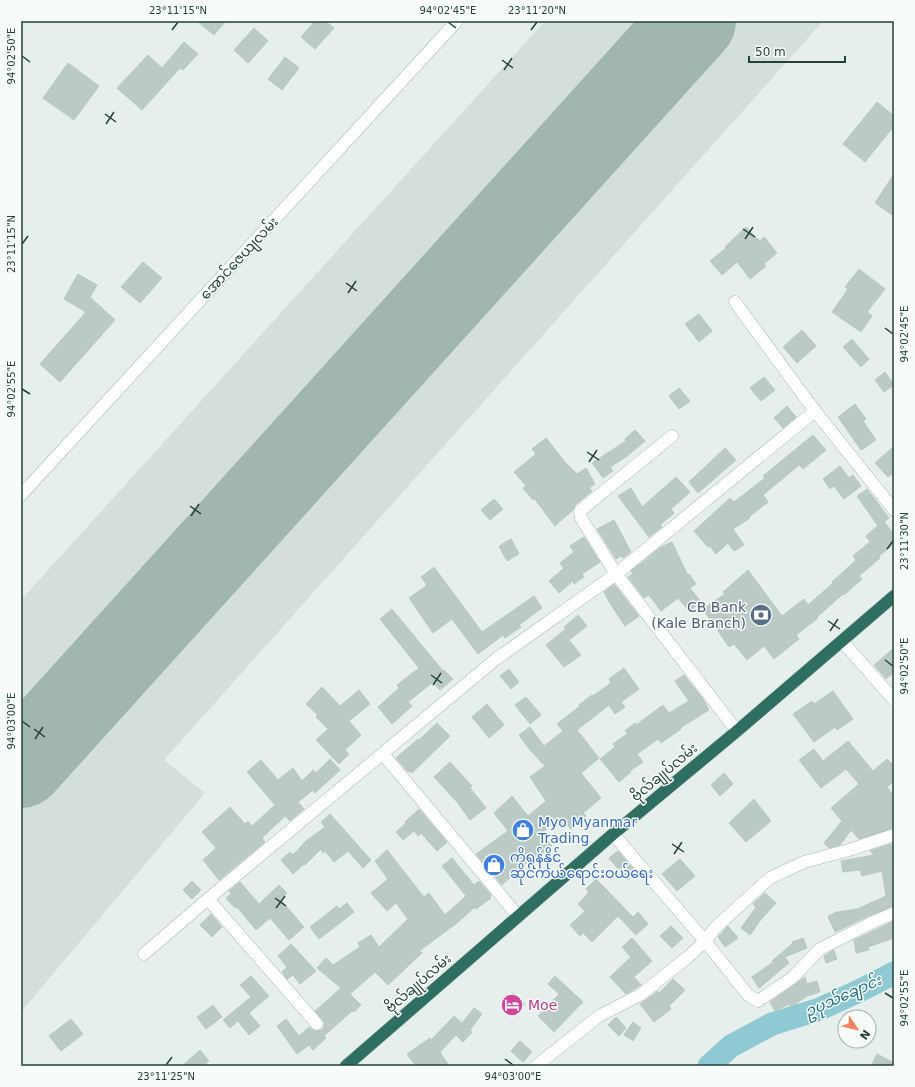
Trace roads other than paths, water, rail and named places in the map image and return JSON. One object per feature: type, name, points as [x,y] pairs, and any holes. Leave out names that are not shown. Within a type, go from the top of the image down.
[{"type":"highway","name":"ဗိုလ်ချုပ်လမ်း","points":[[346,1066],[613,834],[737,731],[894,596]]},
{"type":"street","name":"အောင်ဇေယျလမ်း","points":[[21,495],[457,21]]},
{"type":"street","points":[[735,302],[815,411],[894,510]]},
{"type":"street","points":[[144,954],[496,659],[616,574],[815,411]]},
{"type":"street","points":[[672,436],[580,511],[581,518],[616,574],[737,731]]},
{"type":"street","points":[[842,641],[894,700]]},
{"type":"street","points":[[383,754],[518,916]]},
{"type":"street","points":[[613,834],[705,941],[748,995],[758,1001],[792,978],[820,949],[894,913]]},
{"type":"street","points":[[536,1066],[599,1016],[640,995],[688,957],[705,941],[716,927],[770,878],[804,862],[894,836]]},
{"type":"street","points":[[208,899],[317,1024]]},
{"type":"waterway","name":"ဥပုသ်ချောင်း","points":[[709,1066],[731,1046],[772,1024],[820,1009],[894,973]]},
{"type":"place","name":"CB Bank (Kale Branch)","points":[[761,615]]},
{"type":"place","name":"Myo Myanmar Trading","points":[[523,830]]},
{"type":"place","name":"ကိုရန်နိုင် ဆိုင်ကယ်ရောင်းဝယ်ရေး","points":[[494,865]]},
{"type":"place","name":"Moe","points":[[512,1005]]}]
